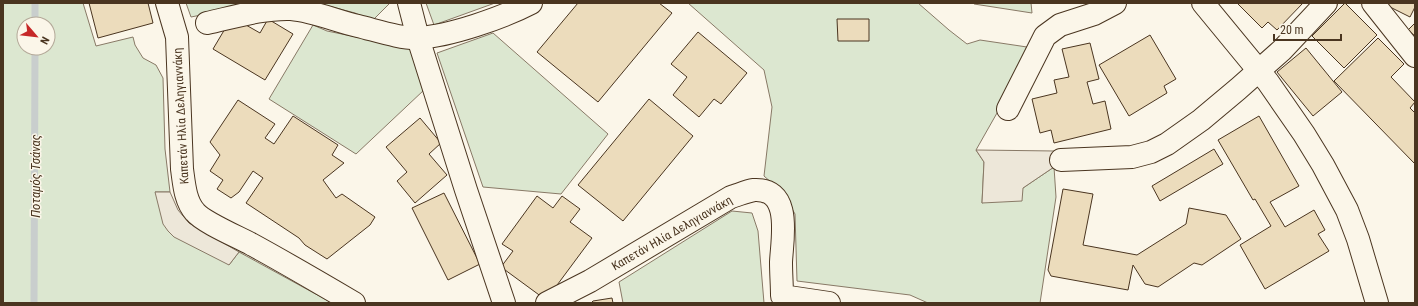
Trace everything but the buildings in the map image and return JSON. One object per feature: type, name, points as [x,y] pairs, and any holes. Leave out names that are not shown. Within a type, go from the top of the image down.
[{"type":"street","name":"Καπετάν Ηλία Δεληγιαννάκη","points":[[167,3],[177,37],[182,169],[185,190],[189,203],[195,213],[354,303]]},
{"type":"street","points":[[409,3],[418,38],[486,252],[504,303]]},
{"type":"street","points":[[207,23],[259,12],[291,9],[314,13],[354,25],[418,38],[440,35],[463,29],[503,15],[531,3]]},
{"type":"street","points":[[1008,109],[1045,36],[1060,25],[1094,14],[1115,3]]},
{"type":"street","points":[[1203,3],[1259,70],[1304,134],[1338,191],[1358,239],[1377,303]]},
{"type":"street","points":[[1061,160],[1132,157],[1151,152],[1167,144],[1201,120],[1238,89],[1296,35],[1326,3]]},
{"type":"street","points":[[1373,3],[1415,56]]},
{"type":"street","name":"Καπετάν Ηλία Δεληγιαννάκη","points":[[547,303],[590,280],[731,197],[754,190],[774,196],[783,217],[781,262],[782,300],[829,303]]},
{"type":"green space","points":[[3,3],[83,3],[96,46],[133,37],[135,45],[143,58],[156,65],[163,78],[165,149],[170,192],[155,192],[229,265],[239,252],[332,303],[3,303]]},
{"type":"green space","points":[[186,3],[262,3],[191,17]]},
{"type":"green space","points":[[317,3],[390,3],[372,21],[355,13]]},
{"type":"green space","points":[[426,3],[495,3],[434,25]]},
{"type":"green space","points":[[688,3],[918,3],[967,44],[980,40],[1027,47],[997,113],[976,150],[984,162],[982,203],[1023,188],[1054,167],[1056,197],[1040,303],[928,303],[910,295],[797,281],[795,214],[783,193],[764,176],[772,107],[764,70]]},
{"type":"green space","points":[[973,3],[1031,3],[1032,13],[974,4]]},
{"type":"green space","points":[[313,25],[327,31],[411,48],[424,90],[356,154],[269,99]]},
{"type":"green space","points":[[493,33],[608,134],[561,194],[483,187],[437,53]]},
{"type":"green space","points":[[732,211],[752,213],[758,231],[764,303],[623,303],[619,282]]},
{"type":"shaded area","points":[[976,150],[1055,151],[1054,167],[1023,188],[1022,201],[982,203],[984,162]]},
{"type":"shaded area","points":[[155,192],[170,192],[178,210],[189,223],[239,252],[229,265],[174,237],[163,224]]},
{"type":"waterway","name":"Ποταμός Τσάνας","points":[[35,3],[35,16]]},
{"type":"waterway","name":"Ποταμός Τσάνας","points":[[34,303],[35,56]]}]
